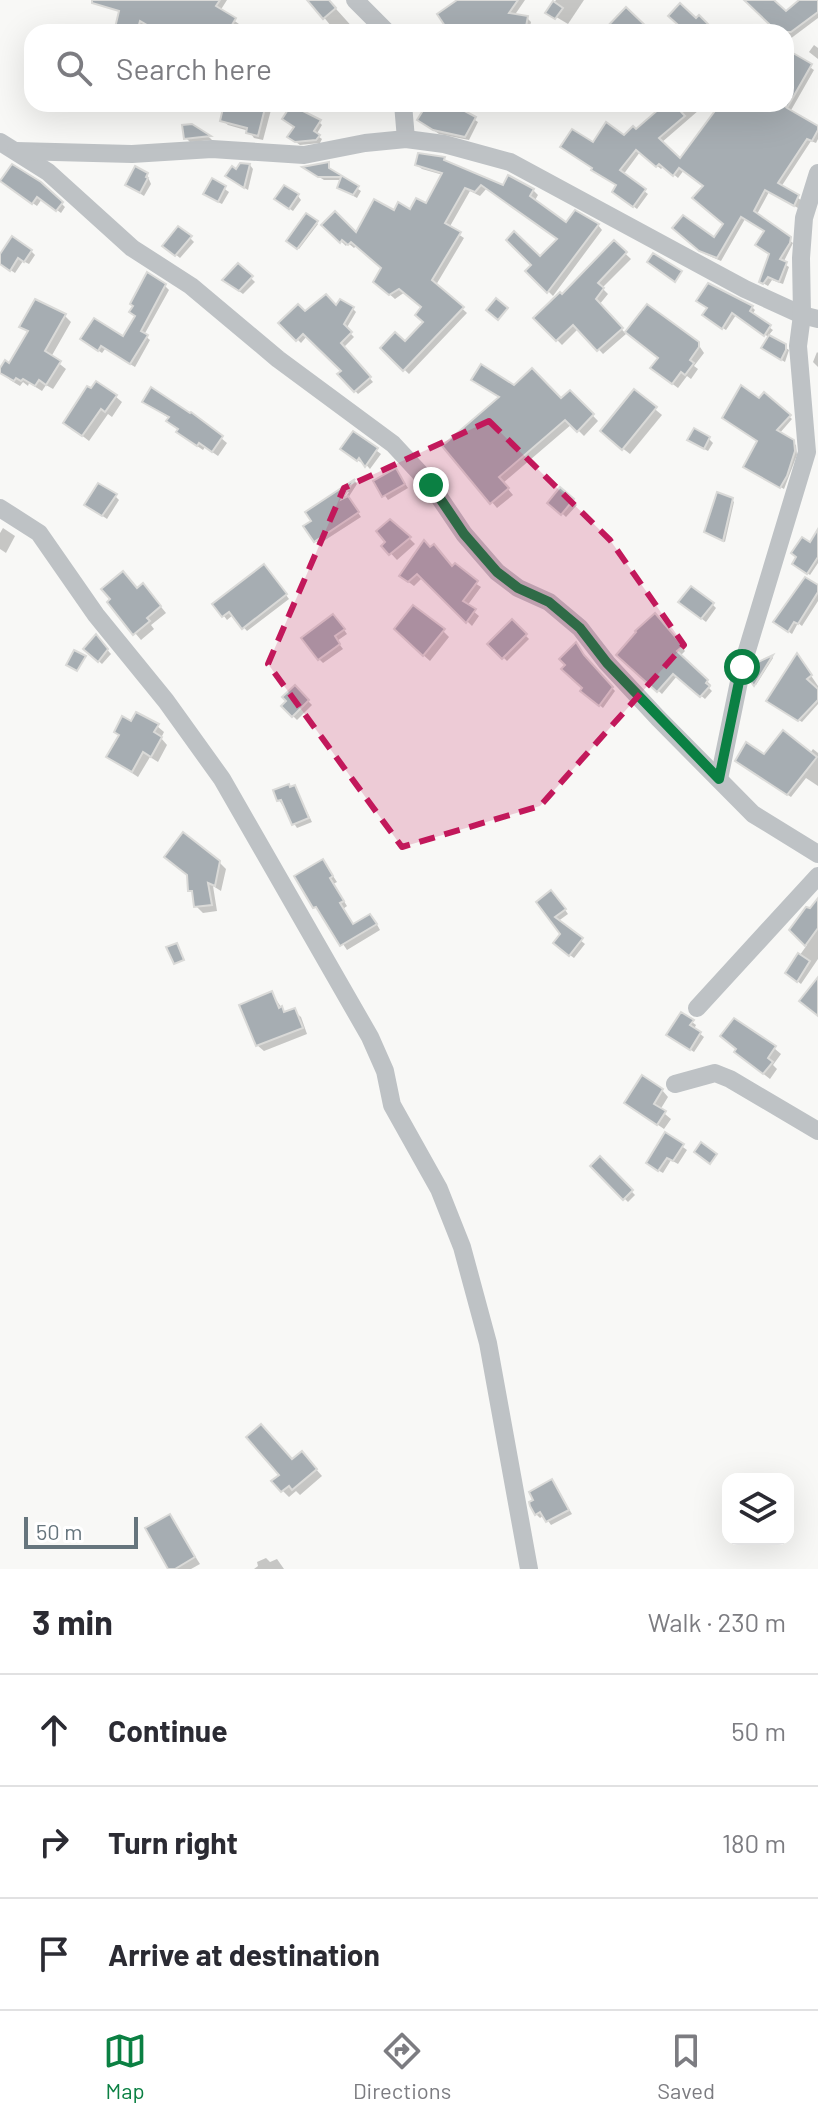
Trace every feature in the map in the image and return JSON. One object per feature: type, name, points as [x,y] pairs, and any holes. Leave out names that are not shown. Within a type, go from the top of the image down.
[{"type":"street","points":[[355,0],[379,24]]},
{"type":"street","points":[[404,112],[406,139]]},
{"type":"street","points":[[8,147],[132,154],[212,149],[304,155],[365,143],[406,139],[444,144],[510,162],[745,289],[810,317]]},
{"type":"street","points":[[8,147],[48,172],[132,248],[191,286],[278,359],[393,444],[431,485],[464,534],[497,572],[518,588],[549,602],[580,628],[617,674],[753,814],[818,854]]},
{"type":"street","points":[[719,779],[742,667],[807,452],[798,346],[810,317],[804,218],[818,173]]},
{"type":"street","points":[[0,508],[39,533],[96,615],[166,701],[222,779],[370,1037],[385,1071],[392,1105],[439,1189],[462,1247],[488,1343],[529,1569]]},
{"type":"street","points":[[697,1008],[818,876]]},
{"type":"street","points":[[675,1084],[715,1073],[818,1131]]},
{"type":"highlighted area","points":[[489,421],[610,540],[684,645],[540,806],[402,847],[268,664],[344,488]]},
{"type":"building","points":[[92,0],[220,0],[216,6],[236,18],[233,24],[145,24],[140,21],[139,24],[116,24],[119,11],[92,3]]},
{"type":"building","points":[[307,0],[329,0],[336,8],[323,19]]},
{"type":"building","points":[[457,0],[518,0],[509,13],[528,16],[526,24],[444,24],[437,14]]},
{"type":"building","points":[[744,0],[774,0],[786,11],[799,0],[818,0],[818,12],[794,30],[794,24],[769,24]]},
{"type":"building","points":[[553,1],[563,8],[555,19],[545,13]]},
{"type":"building","points":[[680,3],[708,24],[677,24],[668,16]]},
{"type":"building","points":[[626,7],[644,24],[610,24]]},
{"type":"building","points":[[794,54],[812,64],[794,96]]},
{"type":"building","points":[[222,112],[264,112],[258,136],[246,133],[247,128],[220,121]]},
{"type":"building","points":[[286,112],[305,112],[321,120],[314,131],[320,135],[316,140],[295,142],[287,137],[294,127],[282,119]]},
{"type":"building","points":[[422,112],[467,112],[476,117],[465,137],[433,130],[417,120]]},
{"type":"building","points":[[656,112],[681,112],[685,116],[659,138],[680,158],[714,112],[794,112],[818,126],[812,141],[807,139],[778,183],[799,195],[794,206],[765,190],[754,211],[791,237],[780,259],[787,262],[779,282],[768,277],[763,284],[759,282],[769,254],[755,245],[764,231],[741,217],[717,258],[699,251],[672,228],[683,215],[714,237],[723,224],[692,198],[703,186],[679,168],[673,176],[659,164],[656,167],[636,150],[620,170],[646,189],[633,207],[612,192],[616,185],[560,147],[572,129],[593,142],[606,122],[624,135]]},
{"type":"building","points":[[192,124],[211,136],[184,139],[182,125]]},
{"type":"building","points":[[418,153],[445,157],[444,160],[503,185],[508,175],[534,189],[530,196],[566,222],[575,210],[599,224],[547,293],[525,271],[531,265],[506,240],[514,231],[540,256],[557,239],[481,185],[475,192],[465,188],[445,223],[461,232],[432,280],[464,307],[403,371],[380,348],[395,332],[405,341],[423,322],[415,315],[421,307],[399,289],[389,295],[373,282],[381,268],[351,242],[348,245],[342,240],[340,243],[321,225],[335,211],[356,232],[374,199],[394,210],[398,202],[410,209],[416,198],[426,203],[442,173],[415,165]]},
{"type":"building","points":[[329,162],[329,168],[359,186],[353,195],[337,188],[341,177],[318,177],[302,167]]},
{"type":"building","points":[[240,163],[250,164],[244,188],[225,176],[232,166],[236,169]]},
{"type":"building","points":[[12,164],[41,182],[63,202],[56,211],[37,197],[32,204],[0,181]]},
{"type":"building","points":[[135,166],[148,173],[140,193],[125,185]]},
{"type":"building","points":[[212,178],[226,186],[218,202],[203,194]]},
{"type":"building","points":[[284,185],[299,194],[289,209],[274,199]]},
{"type":"building","points":[[306,213],[318,221],[297,249],[286,241]]},
{"type":"building","points":[[178,226],[192,236],[175,256],[162,246]]},
{"type":"building","points":[[12,236],[32,250],[24,262],[18,258],[10,271],[0,264],[0,254]]},
{"type":"building","points":[[614,240],[627,252],[598,283],[604,288],[596,299],[623,328],[597,351],[573,325],[556,341],[533,318],[560,292],[562,294]]},
{"type":"building","points":[[653,253],[682,271],[675,282],[647,262]]},
{"type":"building","points":[[238,263],[253,276],[239,291],[222,280]]},
{"type":"building","points":[[147,272],[166,284],[141,331],[148,335],[130,364],[101,346],[98,351],[80,339],[94,318],[123,336],[135,316],[129,312],[133,306],[130,304]]},
{"type":"building","points":[[708,283],[753,306],[750,311],[771,325],[764,336],[732,313],[722,329],[702,315],[707,308],[696,301]]},
{"type":"building","points":[[326,294],[336,305],[340,299],[354,307],[344,324],[352,332],[341,343],[371,377],[354,392],[337,374],[341,371],[303,334],[296,341],[278,323],[298,304],[305,311]]},
{"type":"building","points":[[496,298],[508,308],[498,320],[486,310]]},
{"type":"building","points":[[35,299],[66,314],[45,351],[61,361],[46,385],[39,380],[35,386],[23,379],[16,378],[14,381],[0,373],[0,368],[5,360],[9,363],[28,331],[19,327]]},
{"type":"building","points":[[647,304],[699,342],[690,360],[694,363],[685,375],[681,372],[672,384],[650,368],[658,358],[625,332]]},
{"type":"building","points":[[769,335],[786,344],[781,360],[761,348]]},
{"type":"building","points":[[481,364],[514,385],[532,368],[561,398],[570,390],[594,414],[577,432],[565,420],[499,477],[509,488],[490,504],[442,446],[499,397],[471,380]]},
{"type":"building","points":[[96,381],[117,395],[105,412],[101,409],[82,436],[63,423],[87,386],[91,388]]},
{"type":"building","points":[[741,385],[759,398],[764,392],[791,415],[777,430],[794,440],[795,451],[780,488],[743,467],[757,441],[722,418]]},
{"type":"building","points":[[151,387],[223,436],[212,452],[176,432],[178,429],[166,421],[169,417],[142,402]]},
{"type":"building","points":[[634,389],[657,407],[622,450],[600,431]]},
{"type":"building","points":[[694,428],[710,437],[704,449],[687,440]]},
{"type":"building","points":[[353,431],[378,448],[365,467],[359,458],[357,461],[340,449]]},
{"type":"building","points":[[396,468],[405,484],[382,497],[373,481]]},
{"type":"building","points":[[355,479],[342,499],[348,496],[359,512],[314,542],[303,526],[311,521],[305,512]]},
{"type":"building","points":[[98,483],[117,494],[102,516],[84,505]]},
{"type":"building","points":[[560,487],[574,499],[561,515],[547,503]]},
{"type":"building","points":[[717,492],[733,498],[723,541],[704,532]]},
{"type":"building","points":[[390,519],[411,537],[389,555],[381,546],[385,542],[376,531]]},
{"type":"building","points":[[818,529],[818,557],[807,574],[792,564],[796,557],[791,553],[802,537],[810,542]]},
{"type":"building","points":[[424,540],[430,547],[434,544],[452,566],[455,563],[478,581],[463,601],[476,609],[466,623],[417,574],[408,582],[399,576]]},
{"type":"building","points":[[264,564],[287,594],[242,629],[229,612],[222,617],[212,604]]},
{"type":"building","points":[[123,571],[137,588],[143,583],[161,606],[147,618],[150,621],[133,635],[107,602],[110,599],[101,589]]},
{"type":"building","points":[[805,577],[818,585],[818,592],[798,624],[794,622],[788,632],[773,622]]},
{"type":"building","points":[[691,586],[714,603],[701,619],[678,602]]},
{"type":"building","points":[[413,605],[445,629],[423,656],[394,629]]},
{"type":"building","points":[[655,613],[683,646],[677,651],[708,680],[706,683],[710,686],[700,697],[673,674],[657,692],[616,655],[635,631]]},
{"type":"building","points":[[333,614],[345,629],[335,636],[340,644],[318,660],[301,638]]},
{"type":"building","points":[[512,619],[527,634],[502,659],[487,644]]},
{"type":"building","points":[[96,634],[108,649],[98,662],[83,649]]},
{"type":"building","points":[[576,642],[613,687],[599,706],[580,691],[582,688],[561,669],[565,665],[559,659]]},
{"type":"building","points":[[74,650],[86,656],[77,671],[66,665]]},
{"type":"building","points":[[797,653],[812,675],[807,679],[818,689],[818,700],[798,721],[766,701]]},
{"type":"building","points":[[773,655],[754,686],[751,682],[756,663]]},
{"type":"building","points":[[295,685],[309,700],[292,717],[281,706],[286,701],[282,697]]},
{"type":"building","points":[[136,712],[159,724],[154,732],[162,737],[151,757],[143,752],[132,772],[106,757],[119,735],[114,732],[122,716],[131,721]]},
{"type":"building","points":[[783,730],[817,757],[787,795],[735,761],[746,742],[764,754]]},
{"type":"building","points":[[289,784],[290,787],[295,785],[309,818],[292,825],[273,790]]},
{"type":"building","points":[[183,832],[220,861],[215,886],[208,883],[212,905],[194,907],[192,891],[188,891],[187,875],[164,857]]},
{"type":"building","points":[[323,859],[344,901],[340,903],[353,924],[370,914],[377,924],[340,946],[294,876]]},
{"type":"building","points":[[551,890],[566,909],[555,917],[583,938],[569,956],[553,943],[560,934],[536,902]]},
{"type":"building","points":[[818,898],[818,928],[805,946],[789,930],[806,907],[810,908]]},
{"type":"building","points":[[177,943],[184,960],[174,964],[166,947]]},
{"type":"building","points":[[798,953],[810,961],[797,982],[785,973]]},
{"type":"building","points":[[818,977],[818,1016],[799,1001]]},
{"type":"building","points":[[272,991],[284,1012],[295,1008],[303,1028],[256,1046],[239,1005]]},
{"type":"building","points":[[681,1012],[694,1020],[690,1025],[701,1032],[690,1050],[666,1035]]},
{"type":"building","points":[[734,1018],[776,1046],[768,1058],[773,1062],[763,1074],[734,1052],[736,1049],[720,1036]]},
{"type":"building","points":[[642,1075],[663,1089],[654,1104],[666,1111],[657,1125],[624,1103]]},
{"type":"building","points":[[665,1132],[684,1144],[673,1161],[667,1158],[658,1171],[646,1163]]},
{"type":"building","points":[[701,1142],[717,1154],[710,1164],[694,1152]]},
{"type":"building","points":[[600,1156],[633,1190],[623,1200],[590,1166]]},
{"type":"building","points":[[261,1424],[292,1459],[302,1451],[317,1469],[292,1490],[289,1486],[281,1492],[271,1481],[279,1475],[246,1437]]},
{"type":"building","points":[[552,1479],[569,1510],[546,1522],[540,1512],[535,1515],[530,1506],[529,1502],[533,1500],[529,1492]]},
{"type":"building","points":[[170,1514],[195,1557],[175,1569],[168,1569],[145,1528]]},
{"type":"route","points":[[431,485],[464,534],[497,572],[518,588],[549,602],[580,628],[607,663],[719,779],[742,667]]}]
